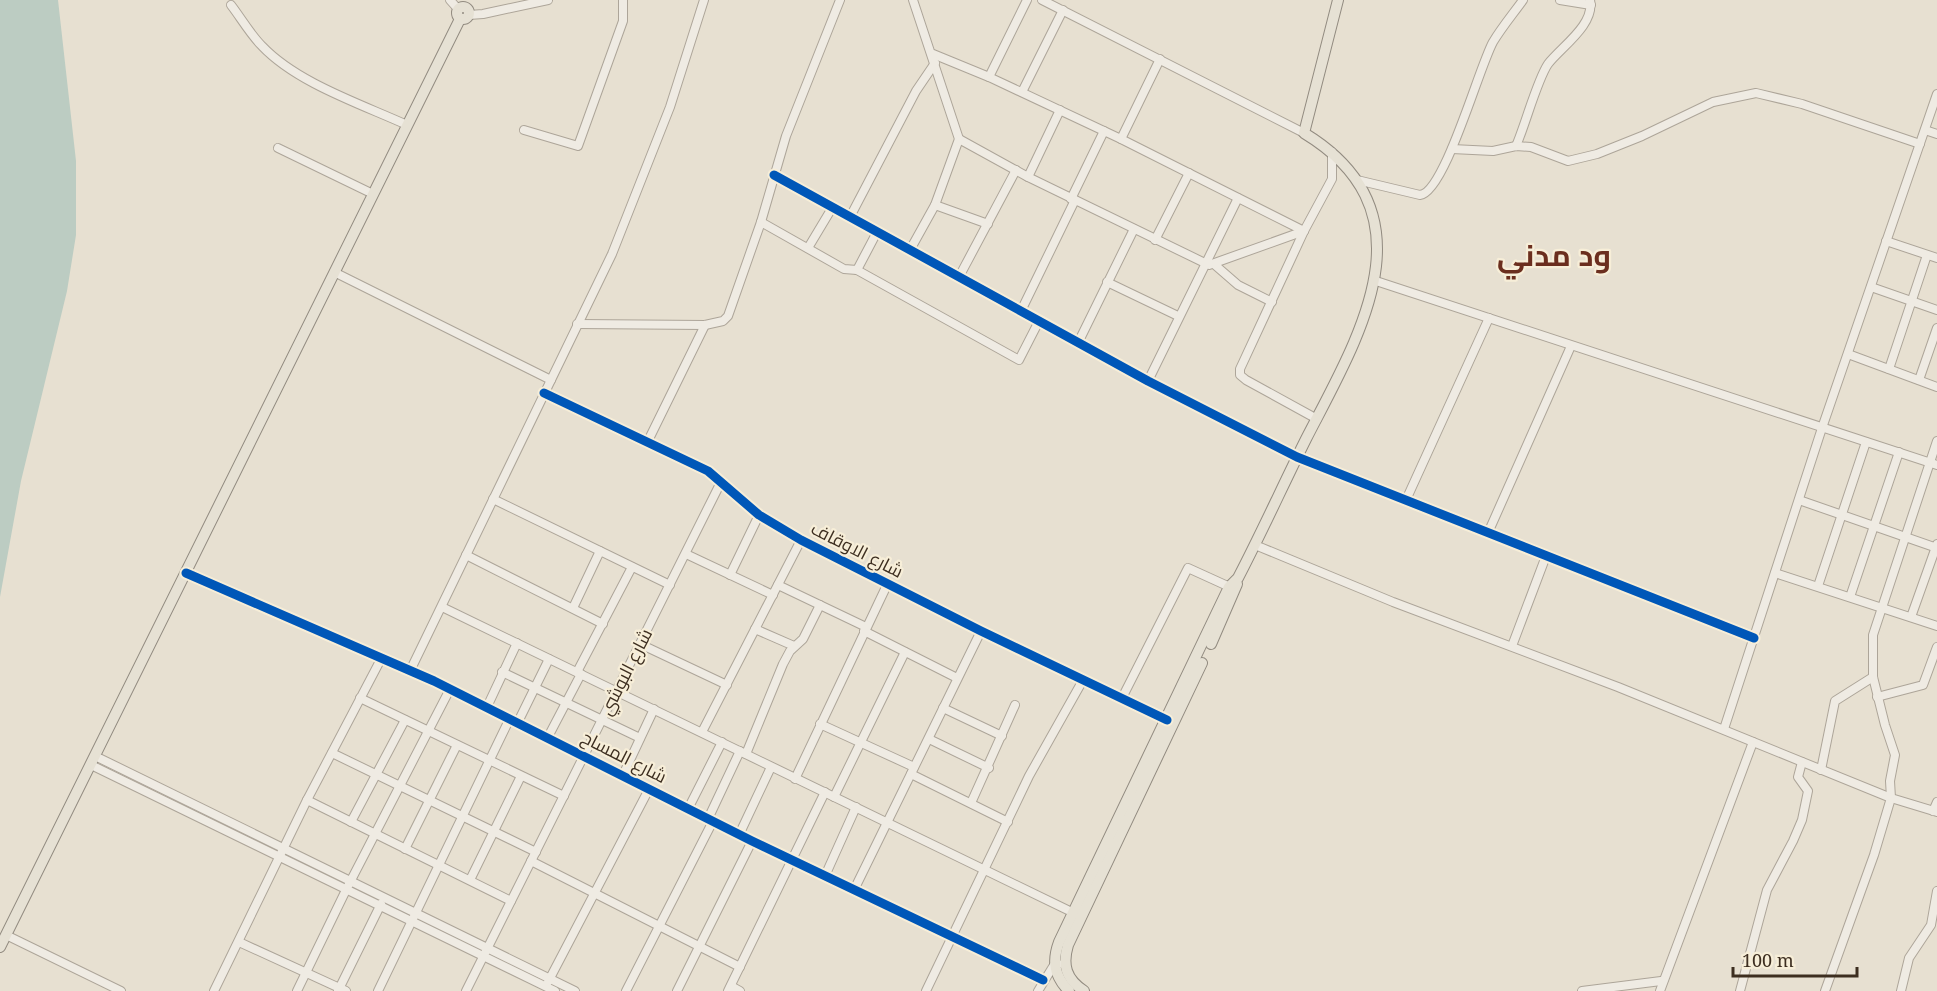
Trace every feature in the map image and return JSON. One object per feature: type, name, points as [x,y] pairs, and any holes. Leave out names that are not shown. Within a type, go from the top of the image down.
[{"type":"main road","points":[[1145,774],[1167,720],[1355,339],[1376,281],[1376,234],[1369,206],[1358,180],[1332,152],[1304,133],[1338,0]]},
{"type":"main road","points":[[0,947],[463,10]]},
{"type":"main road","points":[[1069,991],[1058,976],[1059,964],[1068,945],[1077,914],[1233,588]]},
{"type":"main road","points":[[1059,964],[1084,991]]},
{"type":"street","points":[[450,0],[463,10],[493,12],[548,0]]},
{"type":"street","points":[[524,130],[578,146],[623,21],[622,0]]},
{"type":"street","points":[[410,671],[551,380],[639,191],[670,106],[704,0]]},
{"type":"street","points":[[577,324],[705,325],[718,323],[728,316],[761,222],[790,125],[840,0]]},
{"type":"street","points":[[910,250],[935,205],[959,139],[913,0]]},
{"type":"street","points":[[989,77],[1027,0]]},
{"type":"street","points":[[1042,0],[1304,133]]},
{"type":"street","points":[[1358,180],[1426,194],[1452,149],[1493,42],[1523,0]]},
{"type":"street","points":[[1516,147],[1545,69],[1581,27],[1590,3],[1560,0]]},
{"type":"street","points":[[231,5],[261,45],[282,63],[309,79],[407,125]]},
{"type":"street","points":[[1022,92],[1063,10]]},
{"type":"street","points":[[934,58],[989,77],[1022,92],[1304,231]]},
{"type":"street","points":[[850,217],[934,58]]},
{"type":"street","points":[[1121,139],[1160,59]]},
{"type":"street","points":[[1452,149],[1497,150],[1516,147],[1537,149],[1568,161],[1597,154],[1642,136],[1713,102],[1756,93],[1802,104],[1920,144]]},
{"type":"street","points":[[1724,729],[1822,428],[1937,94]]},
{"type":"street","points":[[1028,177],[1060,110]]},
{"type":"street","points":[[1925,130],[1937,134]]},
{"type":"street","points":[[1021,311],[1104,131]]},
{"type":"street","points":[[959,139],[1028,177],[1204,264],[1215,265],[1304,231]]},
{"type":"street","points":[[278,148],[373,194]]},
{"type":"street","points":[[1317,419],[1240,375],[1240,369],[1304,231],[1332,179],[1332,152]]},
{"type":"street","points":[[959,277],[1016,170]]},
{"type":"street","points":[[1155,240],[1189,173]]},
{"type":"street","points":[[774,175],[1148,381],[1297,457],[1754,638]]},
{"type":"street","points":[[1148,381],[1238,198]]},
{"type":"street","points":[[935,205],[988,224]]},
{"type":"street","points":[[808,248],[832,208]]},
{"type":"street","points":[[761,222],[844,269],[857,270],[1019,360],[1039,321]]},
{"type":"street","points":[[1078,343],[1134,229]]},
{"type":"street","points":[[857,270],[877,232]]},
{"type":"street","points":[[1886,241],[1937,258]]},
{"type":"street","points":[[1889,369],[1927,255]]},
{"type":"street","points":[[1215,265],[1238,285],[1272,302]]},
{"type":"street","points":[[334,272],[551,380]]},
{"type":"street","points":[[1376,281],[1933,464]]},
{"type":"street","points":[[1107,282],[1178,316]]},
{"type":"street","points":[[1871,287],[1937,310]]},
{"type":"street","points":[[1406,500],[1489,318]]},
{"type":"street","points":[[647,443],[705,325]]},
{"type":"street","points":[[1919,380],[1937,328]]},
{"type":"street","points":[[1488,533],[1571,346]]},
{"type":"street","points":[[1848,354],[1937,387]]},
{"type":"street","name":"شارع الاوقاف","points":[[544,393],[708,471],[759,515],[801,540],[887,585],[1167,720]]},
{"type":"street","points":[[1825,991],[1874,855],[1891,798],[1890,781],[1895,755],[1877,697],[1873,677],[1872,648],[1880,607],[1904,536],[1933,464],[1937,441]]},
{"type":"street","points":[[1818,586],[1866,442]]},
{"type":"street","points":[[1850,597],[1899,452]]},
{"type":"street","name":"شارع البوشي","points":[[466,991],[721,482]]},
{"type":"street","points":[[493,499],[670,585]]},
{"type":"street","points":[[1799,500],[1937,546],[1911,617]]},
{"type":"street","points":[[730,575],[759,515]]},
{"type":"street","points":[[702,732],[801,540]]},
{"type":"street","points":[[1255,545],[1393,602],[1724,729],[1891,798],[1936,808]]},
{"type":"street","points":[[573,608],[600,551]]},
{"type":"street","points":[[686,554],[773,595]]},
{"type":"street","points":[[466,555],[603,624]]},
{"type":"street","points":[[1512,646],[1546,556]]},
{"type":"street","points":[[548,738],[632,567]]},
{"type":"street","points":[[1122,698],[1186,570],[1190,568],[1233,588]]},
{"type":"street","name":"شارع المساح","points":[[186,573],[450,689],[739,835],[1043,980]]},
{"type":"street","points":[[1775,573],[1937,626]]},
{"type":"street","points":[[778,585],[957,678]]},
{"type":"street","points":[[795,778],[887,585]]},
{"type":"street","points":[[626,991],[660,925],[783,664],[794,646],[803,639],[820,605]]},
{"type":"street","points":[[442,607],[1077,914]]},
{"type":"street","points":[[755,629],[794,646]]},
{"type":"street","points":[[854,890],[981,631]]},
{"type":"street","points":[[487,707],[517,643]]},
{"type":"street","points":[[640,644],[727,685]]},
{"type":"street","points":[[1877,697],[1923,685],[1937,647]]},
{"type":"street","points":[[834,797],[905,652]]},
{"type":"street","points":[[214,991],[307,800],[381,659]]},
{"type":"street","points":[[378,991],[489,760],[535,688],[549,659]]},
{"type":"street","points":[[502,672],[640,738]]},
{"type":"street","points":[[1821,770],[1835,701],[1873,677]]},
{"type":"street","points":[[926,991],[1058,722],[1083,680]]},
{"type":"street","points":[[297,991],[349,884],[450,689]]},
{"type":"street","points":[[360,698],[564,796]]},
{"type":"street","points":[[971,803],[1016,705]]},
{"type":"street","points":[[943,708],[1002,736]]},
{"type":"street","points":[[623,776],[654,709]]},
{"type":"street","points":[[351,822],[405,720]]},
{"type":"street","points":[[820,724],[861,743],[1008,822]]},
{"type":"street","points":[[928,739],[989,768]]},
{"type":"street","points":[[688,809],[722,742]]},
{"type":"street","points":[[1659,991],[1753,742]]},
{"type":"street","points":[[405,849],[457,745]]},
{"type":"street","points":[[332,753],[536,852]]},
{"type":"street","points":[[93,761],[486,952],[555,991]]},
{"type":"street","points":[[1740,991],[1767,890],[1802,820],[1808,792],[1798,777],[1802,762]]},
{"type":"street","points":[[739,835],[771,767]]},
{"type":"street","points":[[470,880],[521,776]]},
{"type":"street","points":[[547,985],[649,789]]},
{"type":"street","points":[[740,991],[730,989],[825,792]]},
{"type":"street","points":[[307,800],[511,901]]},
{"type":"street","points":[[825,876],[856,807]]},
{"type":"street","points":[[677,991],[752,841]]},
{"type":"street","points":[[531,861],[740,967]]},
{"type":"street","points":[[349,884],[381,904],[413,916]]},
{"type":"street","points":[[1901,991],[1910,958],[1934,929],[1937,891]]},
{"type":"street","points":[[239,942],[341,990],[381,904]]},
{"type":"street","points":[[6,935],[121,991]]},
{"type":"street","points":[[1038,991],[1043,980],[1059,964]]},
{"type":"street","points":[[1582,991],[1661,981]]},
{"type":"street","points":[[99,991],[103,982]]},
{"type":"street","points":[[547,985],[576,991]]},
{"type":"shaded area","points":[[0,0],[58,0],[76,161],[76,235],[67,291],[21,481],[0,597]]},
{"type":"cycle path","points":[[774,175],[1148,381],[1297,457],[1754,638]]},
{"type":"cycle path","points":[[544,393],[708,471],[759,515],[801,540],[981,631],[1167,720]]},
{"type":"cycle path","points":[[186,573],[434,681],[752,841],[1043,980]]},
{"type":"district","name":"ود مدني","points":[[1554,256]]}]
